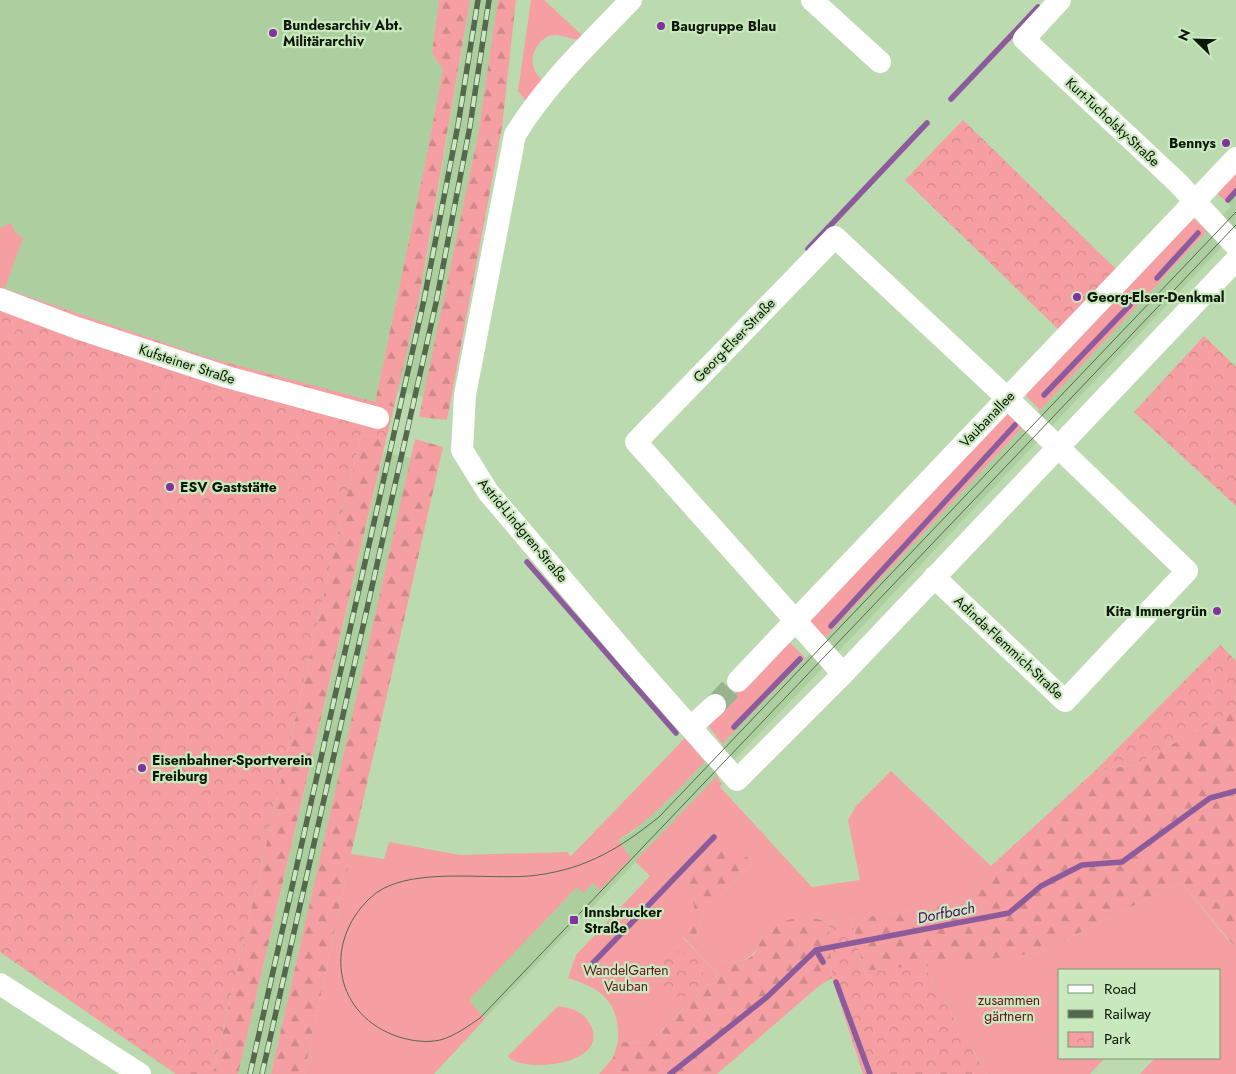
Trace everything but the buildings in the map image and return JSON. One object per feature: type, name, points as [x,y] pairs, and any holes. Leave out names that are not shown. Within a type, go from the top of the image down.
[{"type":"street","name":"Astrid-Lindgren-Straße","points":[[631,0],[568,66],[530,111],[515,135],[465,395],[462,450],[488,492],[636,666],[737,780],[843,674]]},
{"type":"street","points":[[812,0],[880,62]]},
{"type":"street","name":"Kurt-Tucholsky-Straße","points":[[1060,0],[1024,39],[1178,183],[1236,246]]},
{"type":"street","name":"Vaubanallee","points":[[738,681],[1236,158]]},
{"type":"street","name":"Georg-Elser-Straße","points":[[843,674],[794,622],[636,442],[642,435],[835,237],[1060,448]]},
{"type":"street","points":[[843,674],[1060,448],[1236,260]]},
{"type":"street","name":"Kufsteiner Straße","points":[[0,299],[85,330],[227,377],[378,418]]},
{"type":"street","name":"Adinda-Flemmich-Straße","points":[[934,578],[1065,701],[1187,571],[1060,448]]},
{"type":"street","points":[[691,727],[715,705]]},
{"type":"street","points":[[0,984],[140,1074]]},
{"type":"street","points":[[0,995],[30,1004]]},
{"type":"shaded area","points":[[0,0],[439,0],[432,53],[443,68],[375,403],[203,356],[0,287]]},
{"type":"shaded area","points":[[470,0],[498,0],[478,135],[424,397],[397,391],[419,299]]},
{"type":"shaded area","points":[[1236,194],[1235,233],[818,673],[466,1038],[338,937],[606,847],[631,833],[667,801],[822,641],[1231,206],[1228,203]]},
{"type":"shaded area","points":[[384,452],[411,458],[271,1074],[238,1074]]},
{"type":"green space","points":[[439,0],[470,0],[419,298],[394,407],[375,403],[443,69],[432,53]]},
{"type":"green space","points":[[498,0],[516,0],[502,127],[447,420],[419,417],[478,135]]},
{"type":"green space","points":[[531,0],[544,0],[584,37],[578,40],[552,35],[542,41],[535,51],[533,62],[535,72],[543,81],[527,103],[518,91]]},
{"type":"green space","points":[[963,120],[1119,272],[1061,332],[905,180]]},
{"type":"green space","points":[[1236,170],[1236,194],[1228,203],[1215,192]]},
{"type":"green space","points":[[1192,217],[1207,231],[1040,410],[1024,394]]},
{"type":"green space","points":[[11,223],[15,232],[23,238],[5,288],[0,287],[0,228]]},
{"type":"green space","name":"Eisenbahner-Sportverein Freiburg","points":[[0,287],[203,356],[394,407],[386,440],[361,434],[213,1074],[176,1074],[0,952]]},
{"type":"green space","points":[[1204,336],[1236,367],[1236,506],[1134,412]]},
{"type":"green space","points":[[1007,412],[1023,427],[822,641],[806,621]]},
{"type":"green space","points":[[361,434],[386,440],[238,1074],[213,1074]]},
{"type":"green space","points":[[415,439],[443,447],[351,854],[304,1074],[271,1074]]},
{"type":"green space","points":[[787,639],[805,658],[722,744],[708,725],[719,710]]},
{"type":"green space","points":[[1220,645],[1236,661],[1236,709],[1135,765],[1096,770]]},
{"type":"green space","points":[[1236,709],[1236,946],[1233,945],[1181,882],[1039,953],[939,965],[864,971],[851,919],[929,909],[961,898],[991,866],[1096,770],[1135,765]]},
{"type":"green space","points":[[685,738],[705,762],[642,824],[618,840],[631,858],[600,890],[593,883],[583,893],[577,887],[469,1000],[485,1019],[434,1074],[304,1074],[351,854],[384,859],[389,842],[460,855],[567,852],[571,856]]},
{"type":"green space","name":"WandelGarten Vauban","points":[[891,771],[991,866],[961,898],[929,909],[829,922],[805,916],[762,937],[757,949],[751,955],[731,964],[712,956],[695,938],[703,915],[754,862],[725,843],[696,916],[682,937],[718,974],[649,1043],[618,1042],[616,1017],[607,999],[591,987],[568,978],[576,955],[650,876],[635,861],[717,776],[722,784],[720,787],[812,887],[860,880],[848,820],[856,806]]},
{"type":"green space","points":[[726,843],[754,862],[703,915],[695,938],[712,956],[731,964],[749,958],[755,953],[762,937],[772,924],[805,916],[829,922],[832,978],[819,986],[717,1074],[599,1074],[613,1058],[618,1042],[649,1043],[718,974],[679,933],[696,916],[689,880],[699,864]]},
{"type":"green space","name":"zusammen gärtnern","points":[[1181,882],[1232,945],[1236,946],[1236,1074],[1140,1074],[1154,1059],[1221,1059],[1221,969],[1058,969],[1058,1059],[1104,1059],[1090,1074],[987,1074],[923,965],[1039,953]]},
{"type":"green space","points":[[851,919],[864,971],[923,965],[987,1074],[863,1074],[832,978],[829,922]]},
{"type":"green space","points":[[685,951],[697,957],[702,965],[702,983],[697,991],[689,996],[675,997],[663,991],[658,983],[657,969],[663,957],[671,952]]},
{"type":"green space","points":[[558,1006],[577,1011],[590,1024],[594,1038],[588,1049],[577,1057],[545,1065],[516,1062],[508,1056]]},
{"type":"waterway","points":[[951,99],[1038,7]]},
{"type":"waterway","points":[[808,249],[927,123]]},
{"type":"waterway","points":[[1228,200],[1236,191]]},
{"type":"waterway","points":[[1157,278],[1198,233]]},
{"type":"waterway","points":[[1044,395],[1130,305]]},
{"type":"waterway","points":[[831,626],[1015,425]]},
{"type":"waterway","points":[[527,562],[676,733]]},
{"type":"waterway","points":[[734,727],[800,659]]},
{"type":"waterway","name":"Dorfbach","points":[[670,1074],[767,997],[816,950],[1009,913],[1041,886],[1082,865],[1122,862],[1210,798],[1236,791]]},
{"type":"waterway","points":[[591,965],[714,837]]},
{"type":"waterway","points":[[816,950],[823,962]]},
{"type":"waterway","points":[[836,982],[870,1074]]},
{"type":"tunnel","points":[[715,705],[738,681]]},
{"type":"tram line","points":[[1236,212],[659,817],[631,838],[603,855],[556,872],[519,877],[425,877],[404,881],[384,888],[369,899],[354,917],[345,937],[341,957],[342,977],[349,996],[361,1013],[377,1027],[399,1037],[425,1041],[435,1041],[451,1036],[480,1018],[1236,225]]},
{"type":"railway","points":[[250,1074],[424,300],[458,125],[478,0]]},
{"type":"railway","points":[[262,1074],[436,303],[470,126],[489,0]]},
{"type":"place","name":"Baugruppe Blau","points":[[661,26]]},
{"type":"place","name":"Bundesarchiv Abt. Militärarchiv","points":[[273,33]]},
{"type":"place","name":"Bennys","points":[[1226,143]]},
{"type":"place","name":"Georg-Elser-Denkmal","points":[[1077,297]]},
{"type":"place","name":"ESV Gaststätte","points":[[170,487]]},
{"type":"place","name":"Kita Immergrün","points":[[1217,611]]},
{"type":"place","name":"Eisenbahner-Sportverein Freiburg","points":[[142,768]]},
{"type":"place","name":"Innsbrucker Straße","points":[[574,920]]}]
